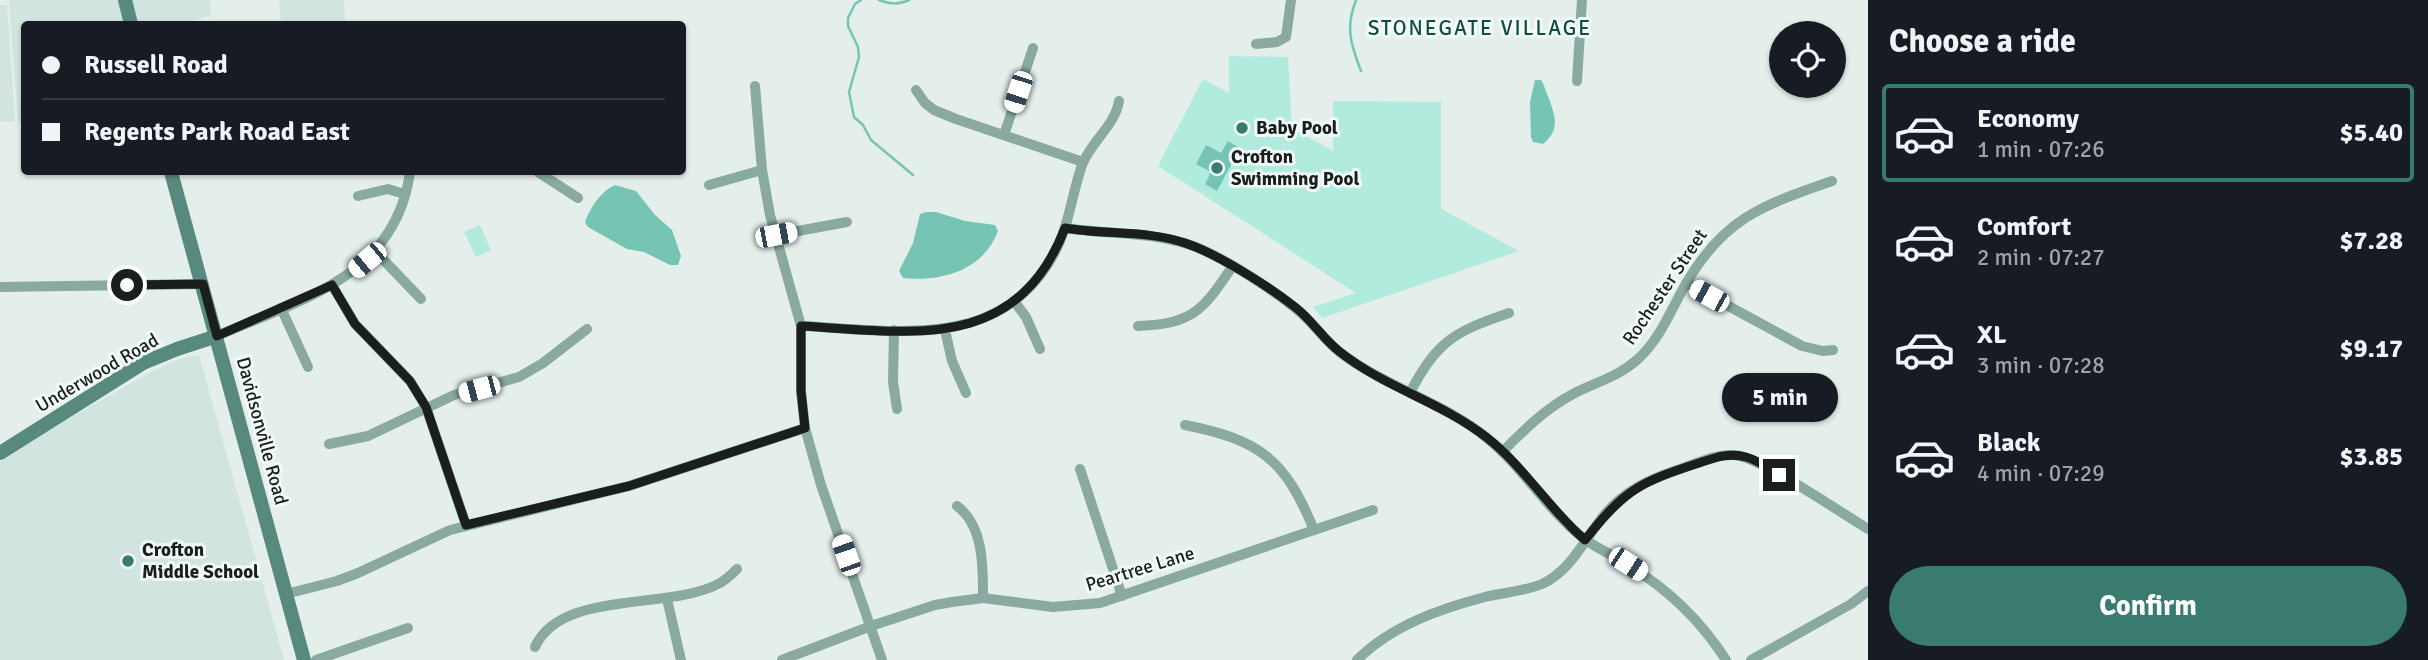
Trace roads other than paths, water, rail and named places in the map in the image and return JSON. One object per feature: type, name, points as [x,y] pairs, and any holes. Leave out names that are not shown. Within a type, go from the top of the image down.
[{"type":"main road","points":[[125,0],[130,21]]},
{"type":"main road","name":"Davidsonville Road","points":[[172,175],[304,660]]},
{"type":"main road","name":"Underwood Road","points":[[0,453],[143,363],[217,336]]},
{"type":"street","points":[[1256,44],[1277,42],[1286,37],[1291,0]]},
{"type":"street","points":[[1577,81],[1582,0]]},
{"type":"street","points":[[1004,135],[1033,48]]},
{"type":"street","points":[[755,86],[762,170],[776,235],[801,326],[801,391],[805,428],[821,485],[882,660]]},
{"type":"street","points":[[916,90],[934,110],[1083,162]]},
{"type":"street","points":[[801,326],[945,330],[983,319],[1014,300],[1043,271],[1056,251],[1083,162],[1092,145],[1113,120],[1119,101]]},
{"type":"street","points":[[709,185],[762,170]]},
{"type":"street","points":[[217,336],[332,285],[355,270],[375,251],[390,229],[409,175]]},
{"type":"street","points":[[543,175],[578,198]]},
{"type":"street","name":"Rochester Street","points":[[1502,452],[1532,422],[1560,401],[1609,380],[1639,358],[1661,331],[1686,283],[1718,238],[1745,216],[1778,200],[1832,181]]},
{"type":"street","points":[[358,196],[388,189],[404,194]]},
{"type":"street","points":[[776,235],[847,222]]},
{"type":"street","points":[[1065,228],[1165,238],[1203,250],[1295,307],[1330,345],[1342,354],[1474,428],[1502,452],[1565,523],[1585,540],[1628,564],[1668,592],[1704,630],[1726,660]]},
{"type":"street","points":[[375,251],[421,299]]},
{"type":"street","points":[[1138,326],[1169,324],[1191,316],[1206,304],[1232,267]]},
{"type":"street","points":[[1686,283],[1801,346],[1833,351]]},
{"type":"street","points":[[0,287],[203,284]]},
{"type":"street","points":[[332,285],[355,324],[410,381],[426,407],[466,525]]},
{"type":"street","points":[[1014,300],[1026,317],[1040,349]]},
{"type":"street","points":[[281,308],[308,367]]},
{"type":"street","points":[[1410,393],[1426,363],[1442,346],[1470,326],[1509,313]]},
{"type":"street","points":[[328,444],[368,436],[454,395],[519,377],[543,363],[587,329]]},
{"type":"street","points":[[894,330],[893,382],[897,409]]},
{"type":"street","points":[[945,330],[952,361],[966,393]]},
{"type":"street","points":[[1185,425],[1232,435],[1264,454],[1295,489],[1314,530]]},
{"type":"street","points":[[286,594],[337,581],[432,536],[466,525],[629,486],[805,428]]},
{"type":"street","points":[[1357,660],[1383,637],[1428,616],[1484,597],[1518,593],[1545,583],[1568,563],[1607,512],[1634,489],[1665,474],[1722,455],[1736,455],[1757,462],[1868,529]]},
{"type":"street","points":[[1080,470],[1122,596]]},
{"type":"street","points":[[957,506],[966,512],[976,532],[982,561],[983,598]]},
{"type":"street","name":"Peartree Lane","points":[[782,660],[870,626],[935,605],[983,598],[1069,607],[1100,603],[1373,510]]},
{"type":"street","points":[[535,647],[540,636],[552,626],[583,611],[667,599],[718,584],[737,569]]},
{"type":"street","points":[[1751,660],[1852,604],[1868,591]]},
{"type":"street","points":[[667,599],[681,660]]},
{"type":"street","points":[[316,660],[408,628]]},
{"type":"waterway","points":[[861,0],[855,4],[848,18],[848,26],[858,47],[859,57],[849,92],[854,117],[863,125],[871,140],[913,175]]},
{"type":"waterway","points":[[879,0],[894,3],[909,0]]},
{"type":"waterway","points":[[1356,0],[1350,28],[1354,53],[1361,71]]},
{"type":"place","name":"Baby Pool","points":[[1242,128]]},
{"type":"place","name":"Crofton Swimming Pool","points":[[1217,168]]},
{"type":"place","name":"Crofton Middle School","points":[[128,561]]},
{"type":"district","name":"STONEGATE VILLAGE","points":[[1480,28]]}]
